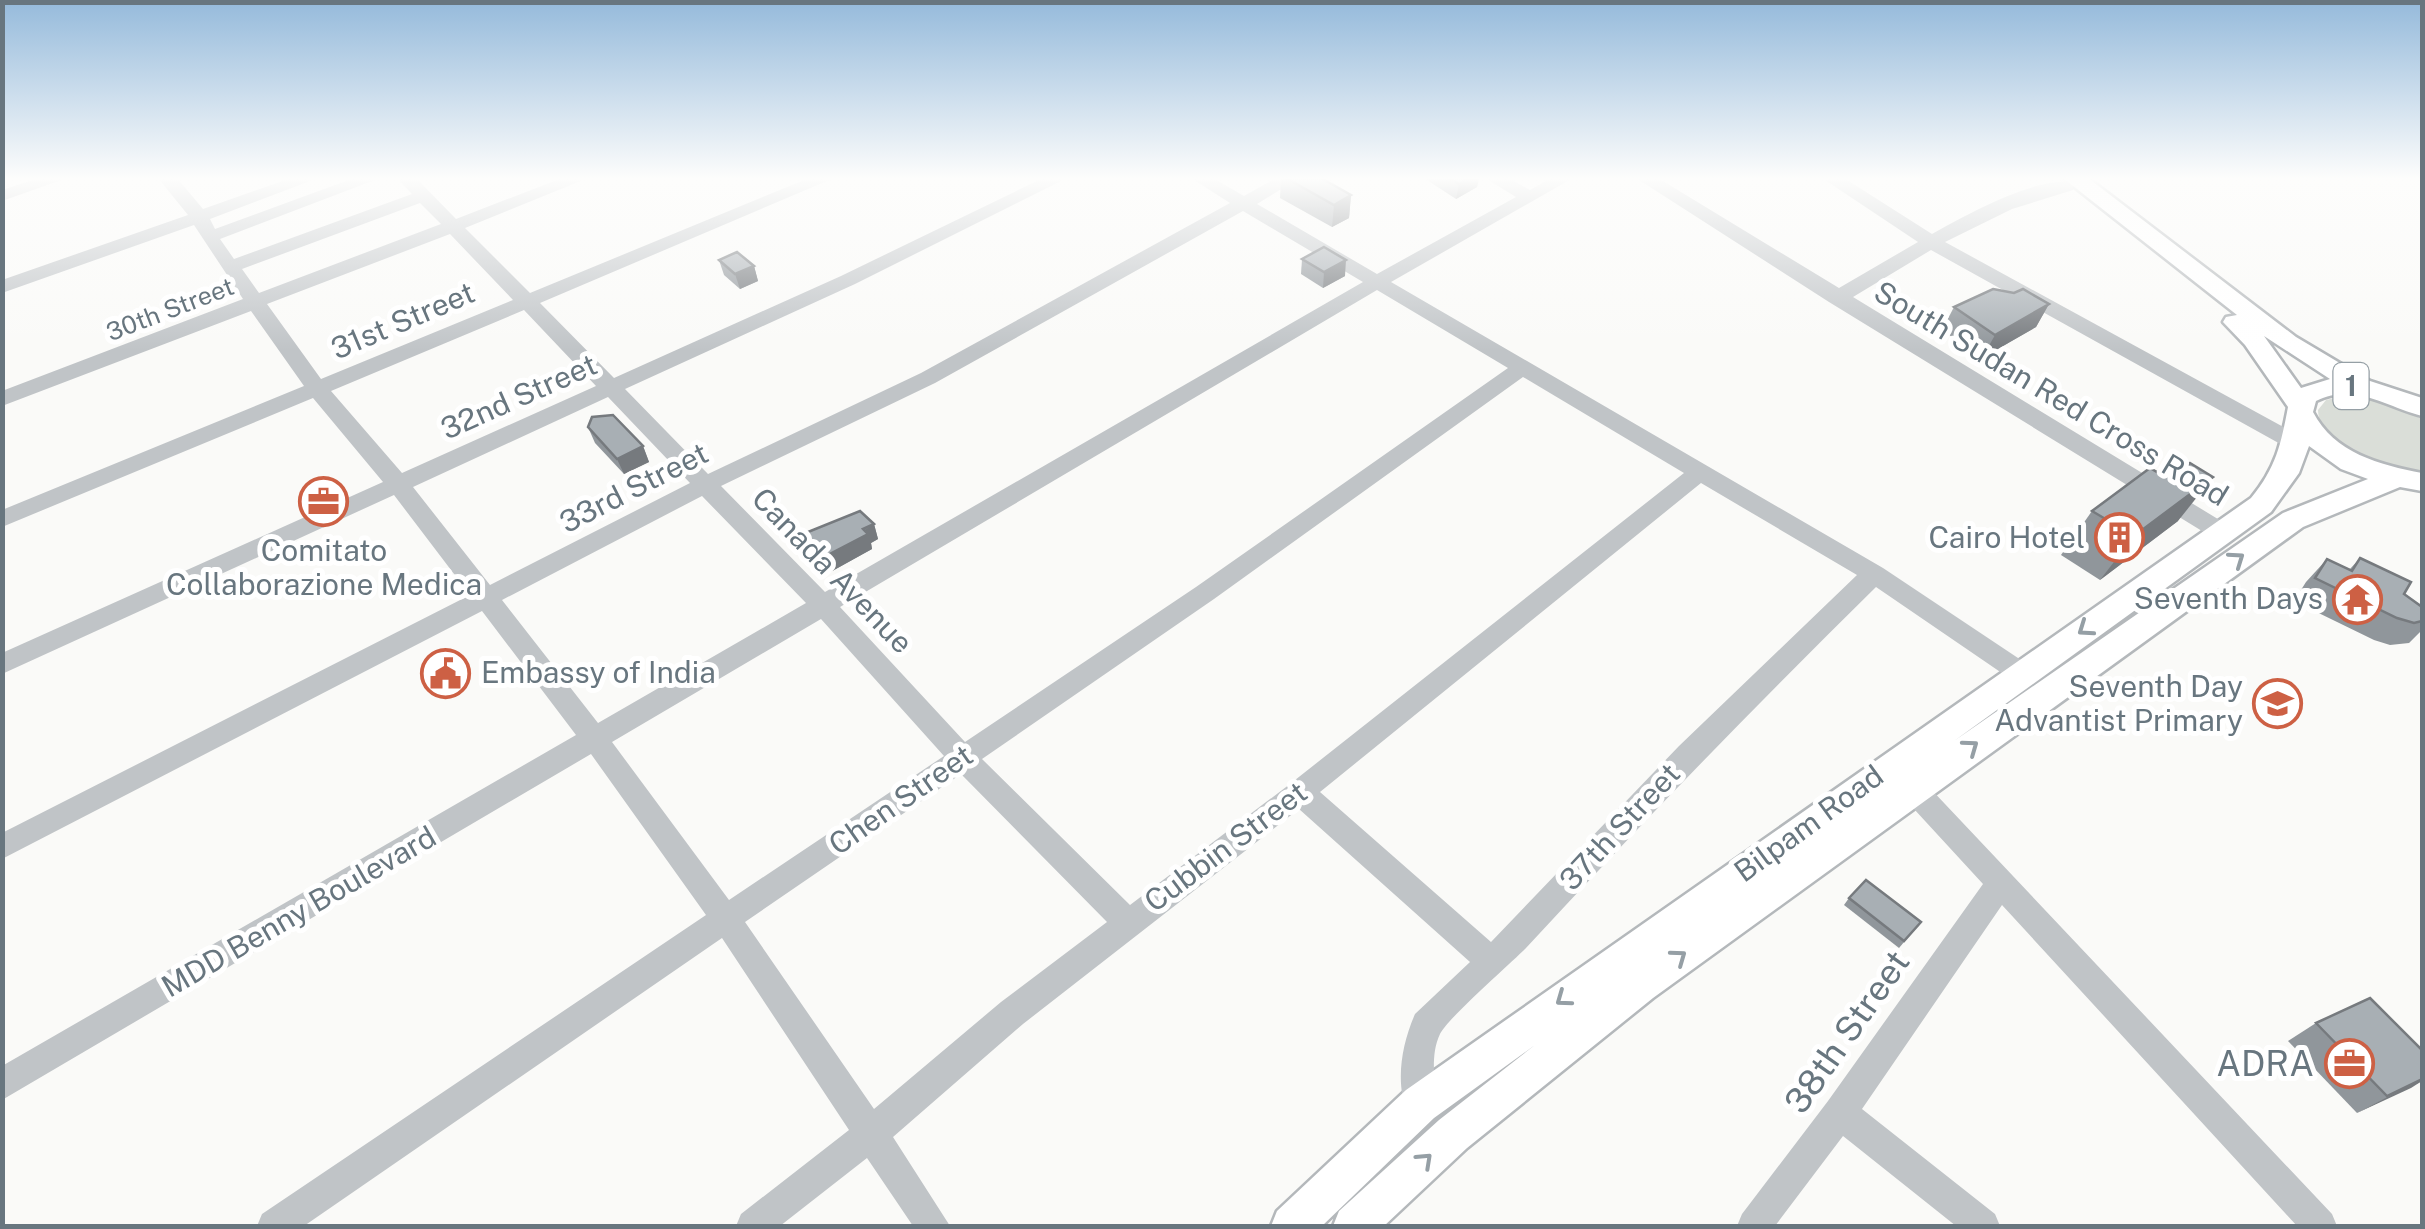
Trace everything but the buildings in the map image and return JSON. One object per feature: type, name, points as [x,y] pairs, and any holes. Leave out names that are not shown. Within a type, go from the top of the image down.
[{"type":"main road","points":[[2132,235],[2254,340],[2300,409]]},
{"type":"main road","points":[[2141,235],[2287,342],[2369,389]]},
{"type":"main road","name":"1","points":[[2410,480],[2362,467],[2331,450],[2310,431],[2300,409],[2305,396],[2328,386],[2369,389],[2422,382]]},
{"type":"main road","name":"1","points":[[2369,389],[2422,408]]},
{"type":"main road","name":"Bilpam Road","points":[[1354,1226],[1453,1134],[1902,777],[2021,673],[2260,505],[2280,482],[2299,445],[2300,409]]},
{"type":"main road","name":"Bilpam Road","points":[[1292,1226],[1420,1104],[1902,777],[2294,520],[2410,480]]},
{"type":"street","points":[[208,235],[318,390],[399,485],[726,919],[933,1226]]},
{"type":"street","points":[[215,245],[229,235]]},
{"type":"street","points":[[215,245],[237,235]]},
{"type":"street","points":[[2,287],[247,235]]},
{"type":"street","name":"30th Street","points":[[2,399],[433,235]]},
{"type":"street","name":"Canada Avenue","points":[[459,235],[822,604],[962,757],[1127,922]]},
{"type":"street","name":"31st Street","points":[[2,519],[687,235]]},
{"type":"street","name":"32nd Street","points":[[2,664],[940,235]]},
{"type":"street","name":"33rd Street","points":[[2,847],[704,484],[928,378],[1184,235]]},
{"type":"street","points":[[1297,235],[1874,574],[2021,673]]},
{"type":"street","name":"MDD Benny Boulevard","points":[[2,1084],[1461,235]]},
{"type":"street","name":"South Sudan Red Cross Road","points":[[1736,235],[2223,533]]},
{"type":"street","points":[[1920,235],[2299,445]]},
{"type":"street","points":[[1836,298],[1941,235]]},
{"type":"street","name":"Chen Street","points":[[274,1226],[1205,593],[1524,368]]},
{"type":"street","name":"Cubbin Street","points":[[753,1226],[1127,922],[1300,792],[1700,471]]},
{"type":"street","name":"37th Street","points":[[1420,1104],[1415,1078],[1426,1026],[1690,754],[1874,574]]},
{"type":"street","points":[[1902,777],[2320,1226]]},
{"type":"street","points":[[1300,792],[1492,962]]},
{"type":"street","name":"38th Street","points":[[1754,1226],[1840,1113],[2001,882]]},
{"type":"street","points":[[1840,1113],[1984,1226]]},
{"type":"shaded area","points":[[2344,396],[2381,400],[2422,419],[2422,471],[2375,463],[2343,448],[2330,437],[2321,425],[2318,410],[2326,400]]},
{"type":"place","name":"Comitato Collaborazione Medica","points":[[324,502]]},
{"type":"place","name":"Cairo Hotel","points":[[2120,538]]},
{"type":"place","name":"Seventh Days","points":[[2358,599]]},
{"type":"place","name":"Embassy of India","points":[[446,673]]},
{"type":"place","name":"Seventh Day Advantist Primary","points":[[2278,704]]},
{"type":"place","name":"ADRA","points":[[2349,1064]]}]
